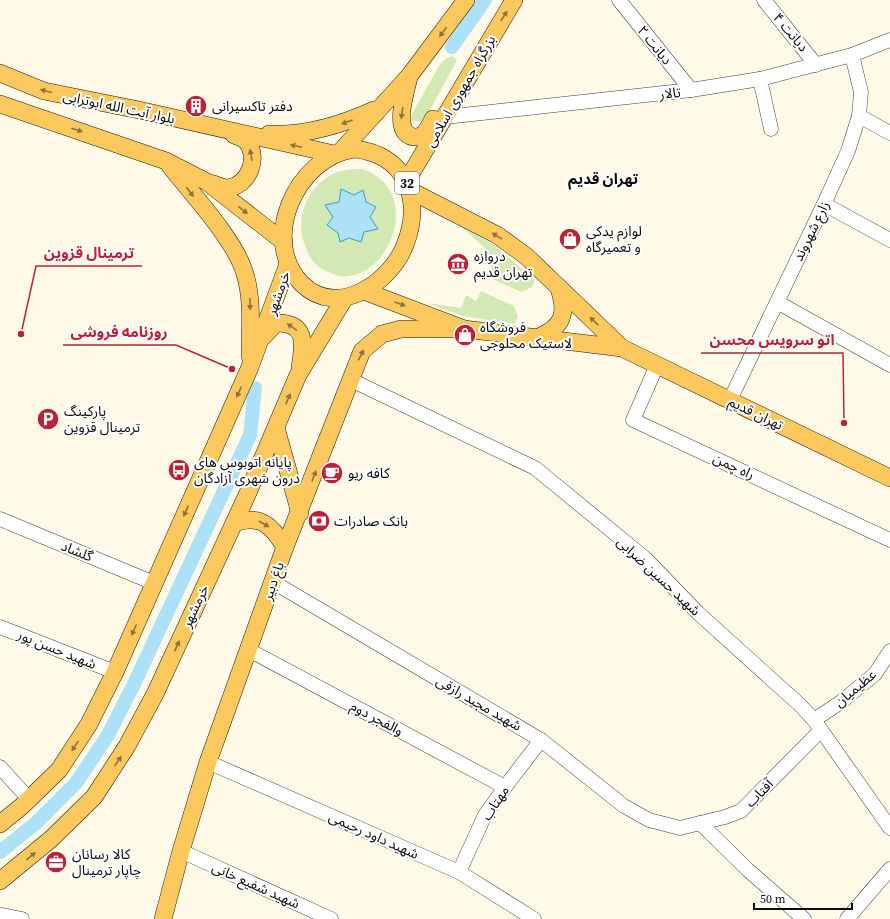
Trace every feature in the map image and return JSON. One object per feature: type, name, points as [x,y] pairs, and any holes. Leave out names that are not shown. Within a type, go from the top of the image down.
[{"type":"main road","name":"32","points":[[337,153],[410,75],[466,0]]},
{"type":"main road","name":"بزرگراه جمهوری اسلامی","points":[[408,186],[480,55],[514,0]]},
{"type":"main road","points":[[410,75],[401,124],[404,132],[411,136],[419,137],[424,135],[464,67],[480,55]]},
{"type":"main road","name":"بلوار آیت الله ابوترابی","points":[[0,73],[44,91],[139,110],[227,131],[337,153]]},
{"type":"main road","name":"بلوار آیت الله ابوترابی","points":[[0,104],[166,161],[207,182],[284,242]]},
{"type":"main road","points":[[227,131],[274,134],[314,131],[345,124],[382,106]]},
{"type":"main road","points":[[207,182],[227,188],[234,186],[245,178],[252,166],[252,152],[245,140],[227,131]]},
{"type":"main road","name":"32","points":[[354,149],[367,150],[380,155],[391,162],[408,186],[411,225],[405,245],[391,269],[381,279],[364,291],[344,299],[330,298],[317,294],[305,286],[295,276],[288,264],[284,242],[285,219],[292,197],[304,178],[320,162],[337,153],[354,149]]},
{"type":"main road","points":[[166,161],[236,251],[245,273],[250,296],[250,367]]},
{"type":"main road","points":[[408,186],[497,235],[526,256],[622,348]]},
{"type":"main road","name":"خرمشهر","points":[[0,824],[59,770],[89,724],[115,672],[250,367],[288,264]]},
{"type":"main road","points":[[539,337],[551,332],[559,323],[563,313],[563,301],[559,288]]},
{"type":"main road","points":[[364,291],[464,329],[622,348]]},
{"type":"main road","name":"خرمشهر","points":[[0,880],[51,839],[94,798],[127,746],[155,694],[234,523],[298,375],[344,299]]},
{"type":"main road","points":[[261,338],[276,323],[285,323],[296,328],[302,337],[303,348],[298,375]]},
{"type":"main road","name":"باغ دبیر","points":[[163,919],[181,851],[208,762],[285,548],[300,513],[362,351],[382,334],[401,329],[464,329]]},
{"type":"main road","name":"تهران قدیم","points":[[622,348],[890,478]]},
{"type":"main road","points":[[276,428],[300,513]]},
{"type":"main road","points":[[234,523],[250,519],[266,524],[273,529],[285,548]]},
{"type":"street","name":"دیانت ۲","points":[[619,0],[691,90]]},
{"type":"street","name":"دیانت ۴","points":[[764,0],[816,65]]},
{"type":"street","name":"تالار","points":[[445,118],[691,90],[760,79],[852,55],[890,40]]},
{"type":"street","name":"زارع شهروند","points":[[730,400],[848,151],[859,116],[861,92],[852,55]]},
{"type":"street","points":[[760,79],[771,129]]},
{"type":"street","points":[[859,116],[890,134]]},
{"type":"street","points":[[824,204],[890,240]]},
{"type":"street","points":[[777,302],[890,366]]},
{"type":"street","name":"راه چمن","points":[[657,365],[633,420],[890,540]]},
{"type":"street","name":"شهید حسین ضرابی","points":[[351,380],[535,468],[646,559],[698,613],[760,668],[818,725],[890,828]]},
{"type":"street","name":"گلشاد","points":[[0,519],[154,583]]},
{"type":"street","name":"شهید مجید رازقی","points":[[273,582],[541,740],[624,806],[649,820],[680,828]]},
{"type":"street","name":"شهید حسن پور","points":[[0,627],[115,672]]},
{"type":"street","name":"والفجر دوم","points":[[249,650],[505,787]]},
{"type":"street","name":"عظیمیان","points":[[818,725],[841,702],[875,674],[890,651]]},
{"type":"street","name":"آفتاب","points":[[680,828],[725,817],[742,811],[818,725]]},
{"type":"street","name":"مهتاب","points":[[459,872],[485,815],[541,740]]},
{"type":"street","name":"شهید داود رحیمی","points":[[208,762],[459,872],[534,919]]},
{"type":"street","points":[[0,767],[29,799]]},
{"type":"street","points":[[700,823],[748,870],[804,919]]},
{"type":"street","name":"شهید شفیع خانی","points":[[181,851],[331,919]]},
{"type":"street","points":[[846,919],[889,873]]},
{"type":"street","points":[[1,916],[22,919]]},
{"type":"green space","points":[[452,56],[457,60],[424,121],[408,121],[439,66],[445,59]]},
{"type":"green space","points":[[363,169],[383,182],[394,199],[396,219],[391,240],[380,257],[365,270],[348,276],[328,272],[316,264],[308,253],[304,243],[301,223],[306,203],[310,194],[324,179],[344,170]]},
{"type":"green space","points":[[462,227],[494,245],[535,280],[532,287],[521,292],[488,277],[492,267],[481,262],[487,250]]},
{"type":"green space","points":[[481,291],[514,306],[518,317],[515,324],[462,316],[427,303],[461,308],[466,295],[476,301]]},
{"type":"water","points":[[341,189],[354,195],[363,190],[366,202],[376,207],[370,217],[378,229],[364,232],[361,242],[349,238],[340,242],[338,233],[327,225],[333,217],[325,205],[339,202]]},
{"type":"waterway","points":[[452,47],[485,0]]},
{"type":"waterway","points":[[0,852],[36,823],[76,783],[108,735],[134,684],[250,435],[255,388]]},
{"type":"place","name":"دفتر تاکسیرانی","points":[[196,106]]},
{"type":"place","name":"لوازم یدکی و تعمیرگاه","points":[[570,239]]},
{"type":"place","name":"دروازه تهران قدیم","points":[[458,264]]},
{"type":"place","name":"ترمینال قزوین","points":[[21,334]]},
{"type":"place","name":"فروشگاه لاستیک محلوجی","points":[[465,335]]},
{"type":"place","name":"روزنامه فروشی","points":[[232,369]]},
{"type":"place","name":"پارکینگ ترمینال قزوین","points":[[48,419]]},
{"type":"place","name":"اتو سرویس محسن","points":[[844,423]]},
{"type":"place","name":"پایانه اتوبوس های درون شهری آزادگان","points":[[179,470]]},
{"type":"place","name":"کافه ریو","points":[[332,473]]},
{"type":"place","name":"بانک صادرات","points":[[319,521]]},
{"type":"place","name":"کالا رسانان چاپار ترمینال","points":[[56,862]]},
{"type":"district","name":"تهران قدیم","points":[[603,179]]}]
